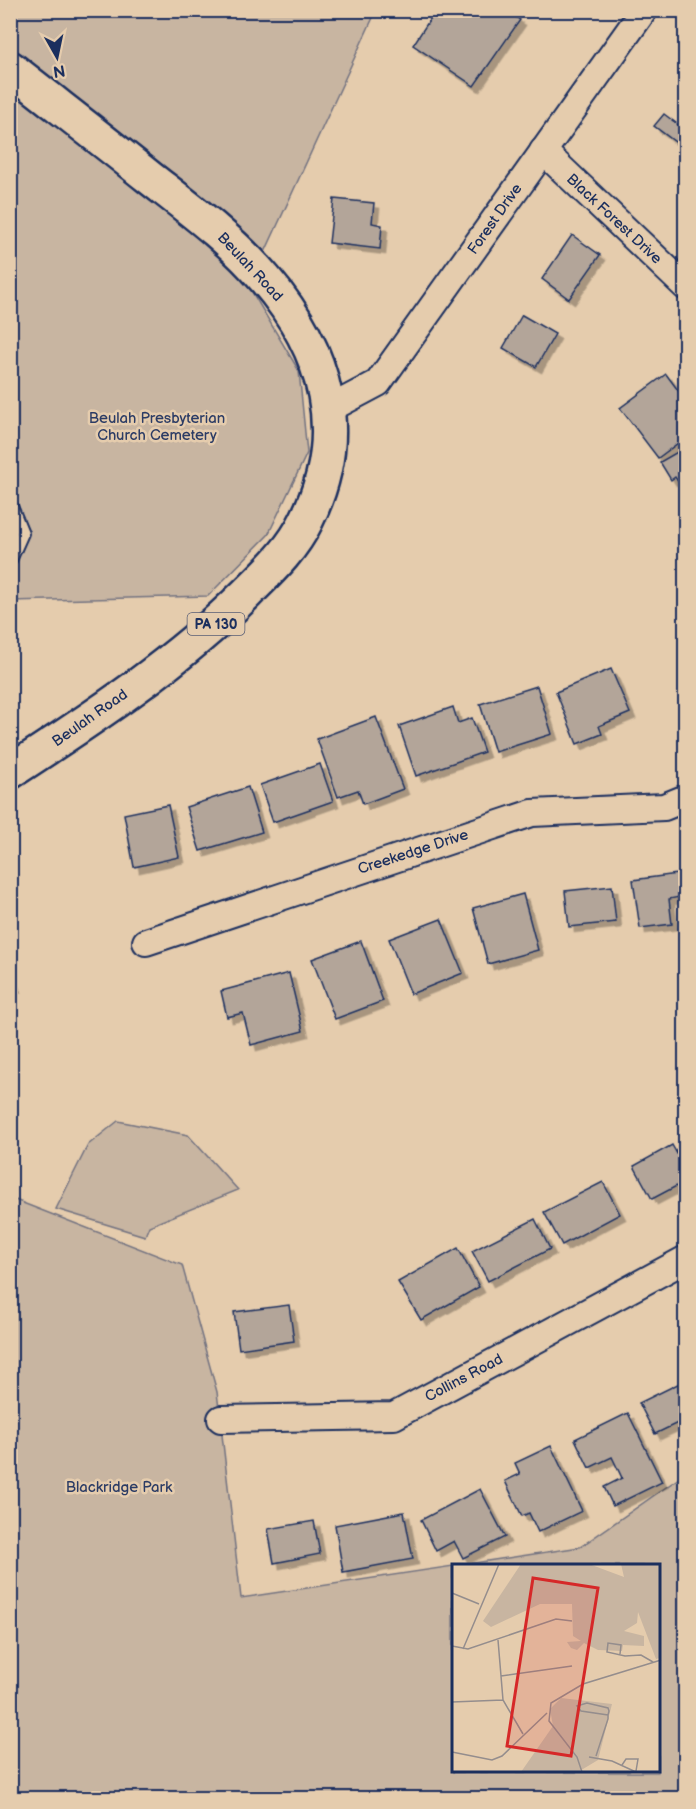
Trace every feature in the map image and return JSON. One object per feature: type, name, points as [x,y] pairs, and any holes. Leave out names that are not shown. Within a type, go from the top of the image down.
[{"type":"main road","name":"Beulah Road","points":[[10,68],[209,224],[265,279],[298,325],[316,365],[330,409],[328,448],[321,486],[306,522],[283,558],[213,628],[123,695],[10,771]]},
{"type":"street","name":"Forest Drive","points":[[330,409],[378,383],[644,10]]},
{"type":"street","name":"Black Forest Drive","points":[[543,151],[686,287]]},
{"type":"street","name":"Creekedge Drive","points":[[146,942],[532,813],[664,807],[686,798]]},
{"type":"street","name":"Collins Road","points":[[221,1419],[394,1416],[686,1259]]},
{"type":"lane","points":[[10,504],[22,533],[10,560]]},
{"type":"green space","name":"Beulah Presbyterian Church Cemetery","points":[[10,11],[376,11],[249,287],[299,371],[307,453],[268,535],[208,596],[11,601]]},
{"type":"green space","points":[[118,1121],[188,1135],[238,1190],[149,1226],[145,1236],[56,1209],[88,1145]]},
{"type":"green space","name":"Blackridge Park","points":[[10,1198],[182,1265],[217,1392],[241,1598],[452,1566],[452,1773],[660,1773],[660,1564],[467,1564],[580,1547],[685,1474],[685,1798],[11,1798]]},
{"type":"building","points":[[436,10],[445,14],[448,10],[505,10],[520,20],[474,86],[413,45]]},
{"type":"building","points":[[664,114],[680,126],[686,120],[686,150],[654,126]]},
{"type":"building","points":[[334,199],[374,203],[372,223],[382,225],[380,249],[329,243]]},
{"type":"building","points":[[572,235],[600,255],[569,299],[542,279]]},
{"type":"building","points":[[522,315],[555,334],[536,367],[503,348]]},
{"type":"building","points":[[666,374],[686,401],[686,437],[658,458],[620,408]]},
{"type":"building","points":[[686,447],[686,493],[675,477],[671,480],[660,462]]},
{"type":"building","points":[[611,669],[630,713],[599,726],[602,734],[577,744],[556,692]]},
{"type":"building","points":[[537,686],[552,734],[495,752],[480,704]]},
{"type":"building","points":[[453,707],[458,723],[472,718],[484,752],[416,776],[399,726]]},
{"type":"building","points":[[376,717],[403,789],[363,804],[358,790],[338,797],[317,739]]},
{"type":"building","points":[[320,764],[333,801],[273,822],[260,785]]},
{"type":"building","points":[[248,787],[262,832],[200,851],[186,807]]},
{"type":"building","points":[[168,805],[179,857],[134,867],[124,814]]},
{"type":"building","points":[[677,874],[680,897],[669,899],[672,924],[640,928],[633,880]]},
{"type":"building","points":[[612,886],[616,922],[569,927],[565,891]]},
{"type":"building","points":[[523,894],[538,950],[488,964],[473,908]]},
{"type":"building","points":[[441,919],[463,973],[411,994],[389,939]]},
{"type":"building","points":[[361,941],[383,1001],[335,1019],[312,959]]},
{"type":"building","points":[[289,973],[303,1031],[251,1045],[243,1013],[227,1017],[221,991]]},
{"type":"building","points":[[10,974],[15,987],[10,989]]},
{"type":"building","points":[[672,1145],[686,1170],[686,1181],[652,1199],[634,1166]]},
{"type":"building","points":[[603,1182],[620,1214],[562,1245],[544,1212]]},
{"type":"building","points":[[535,1219],[550,1249],[488,1281],[472,1251]]},
{"type":"building","points":[[458,1248],[479,1287],[421,1320],[398,1282]]},
{"type":"building","points":[[289,1305],[294,1341],[239,1349],[234,1312]]},
{"type":"building","points":[[686,1380],[686,1419],[655,1434],[639,1403]]},
{"type":"building","points":[[628,1413],[662,1482],[613,1506],[604,1487],[622,1478],[612,1457],[589,1468],[575,1439]]},
{"type":"building","points":[[551,1446],[582,1511],[538,1532],[529,1513],[522,1516],[505,1481],[520,1474],[515,1463]]},
{"type":"building","points":[[480,1489],[505,1537],[463,1558],[454,1541],[436,1551],[421,1520]]},
{"type":"building","points":[[404,1512],[413,1559],[343,1572],[335,1525]]},
{"type":"building","points":[[314,1521],[320,1554],[274,1563],[268,1529]]}]
